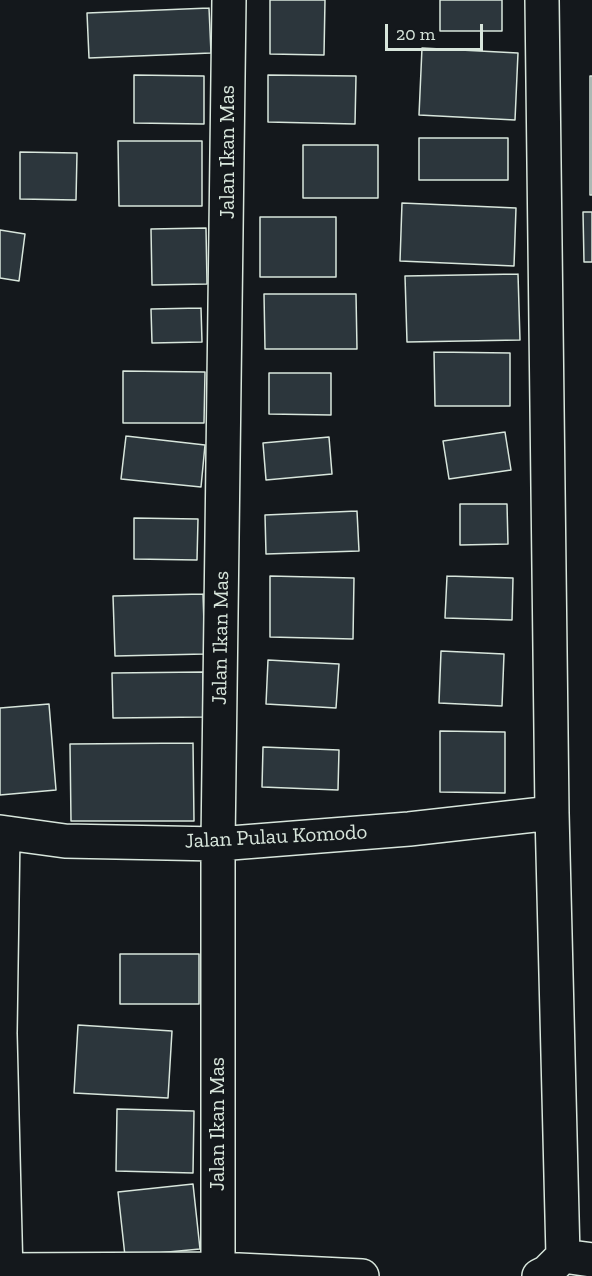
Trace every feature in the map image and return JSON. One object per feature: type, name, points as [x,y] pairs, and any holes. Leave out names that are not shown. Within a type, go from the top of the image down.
[{"type":"street","name":"Jalan Ikan Mas","points":[[218,1273],[218,844],[229,0]]},
{"type":"street","points":[[542,0],[552,813],[565,1264]]},
{"type":"street","name":"Jalan Pulau Komodo","points":[[1,832],[65,841],[218,844],[409,829],[552,813]]},
{"type":"street","points":[[1,832],[0,1033],[4,1272],[363,1276]]},
{"type":"building","points":[[270,0],[325,0],[324,55],[270,54]]},
{"type":"building","points":[[440,0],[502,0],[502,31],[440,31]]},
{"type":"building","points":[[209,8],[211,53],[89,58],[87,13]]},
{"type":"building","points":[[422,48],[518,53],[515,120],[419,115]]},
{"type":"building","points":[[134,75],[204,76],[204,124],[134,123]]},
{"type":"building","points":[[268,75],[356,76],[355,124],[268,122]]},
{"type":"building","points":[[590,76],[592,76],[592,195],[590,195]]},
{"type":"building","points":[[419,138],[508,138],[508,180],[419,180]]},
{"type":"building","points":[[118,141],[202,141],[202,206],[119,206]]},
{"type":"building","points":[[303,145],[378,145],[378,198],[303,198]]},
{"type":"building","points":[[20,152],[77,153],[76,200],[20,199]]},
{"type":"building","points":[[402,203],[516,208],[514,266],[400,261]]},
{"type":"building","points":[[583,212],[592,212],[592,262],[584,262]]},
{"type":"building","points":[[260,217],[336,217],[336,277],[260,277]]},
{"type":"building","points":[[206,228],[207,284],[152,285],[151,229]]},
{"type":"building","points":[[0,230],[25,234],[19,281],[0,278]]},
{"type":"building","points":[[518,274],[520,340],[407,342],[405,276]]},
{"type":"building","points":[[264,294],[356,294],[357,349],[265,349]]},
{"type":"building","points":[[201,308],[202,342],[152,343],[151,309]]},
{"type":"building","points":[[434,352],[510,353],[510,406],[435,406]]},
{"type":"building","points":[[123,371],[205,372],[204,423],[123,423]]},
{"type":"building","points":[[269,373],[331,373],[331,415],[269,414]]},
{"type":"building","points":[[505,432],[511,470],[449,479],[443,441]]},
{"type":"building","points":[[126,436],[205,445],[201,487],[121,479]]},
{"type":"building","points":[[329,437],[332,474],[266,480],[263,443]]},
{"type":"building","points":[[460,504],[507,504],[508,544],[460,545]]},
{"type":"building","points":[[357,511],[359,551],[266,554],[265,515]]},
{"type":"building","points":[[134,518],[198,519],[197,560],[134,559]]},
{"type":"building","points":[[270,576],[354,578],[353,639],[270,637]]},
{"type":"building","points":[[447,576],[513,578],[512,620],[445,618]]},
{"type":"building","points":[[203,594],[205,654],[115,656],[113,596]]},
{"type":"building","points":[[441,651],[504,654],[502,706],[439,703]]},
{"type":"building","points":[[268,660],[339,664],[336,708],[266,704]]},
{"type":"building","points":[[203,672],[203,717],[113,718],[112,673]]},
{"type":"building","points":[[49,704],[56,790],[0,795],[0,708]]},
{"type":"building","points":[[440,731],[505,732],[505,793],[440,792]]},
{"type":"building","points":[[193,743],[194,821],[71,821],[70,744]]},
{"type":"building","points":[[263,747],[339,750],[338,790],[262,787]]},
{"type":"building","points":[[120,954],[199,954],[199,1004],[120,1004]]},
{"type":"building","points":[[78,1025],[172,1031],[168,1098],[74,1093]]},
{"type":"building","points":[[117,1109],[194,1111],[193,1173],[116,1171]]},
{"type":"building","points":[[193,1184],[200,1249],[125,1256],[118,1192]]}]
